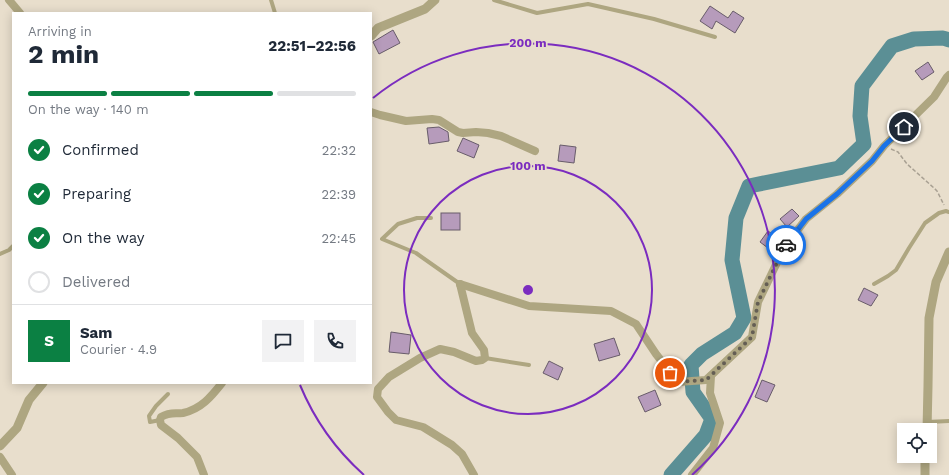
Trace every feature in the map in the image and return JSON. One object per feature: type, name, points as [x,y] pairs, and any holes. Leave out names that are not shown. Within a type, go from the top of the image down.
[{"type":"street","points":[[9,0],[19,12]]},
{"type":"street","points":[[372,35],[378,28],[425,9],[435,0]]},
{"type":"street","points":[[460,284],[530,306],[611,311],[636,324],[656,354],[678,382],[709,378],[752,337],[758,302],[784,248],[806,219],[837,194],[872,161],[884,146],[934,97],[949,75]]},
{"type":"street","points":[[372,112],[406,121],[432,119],[439,120],[458,132],[482,133],[501,136],[536,151]]},
{"type":"street","points":[[927,423],[929,318],[936,282],[949,252]]},
{"type":"street","points":[[460,284],[472,333],[484,350],[485,358],[476,361],[454,352],[440,349],[420,358],[389,377],[378,389],[377,397],[396,420],[423,427],[452,445],[462,454],[474,475]]},
{"type":"street","points":[[692,475],[713,448],[720,423],[710,393],[709,378]]},
{"type":"street","points":[[0,446],[17,428],[29,400],[42,384]]},
{"type":"street","points":[[204,475],[197,458],[178,438],[161,425],[160,420],[161,417],[166,414],[180,413],[196,409],[207,401],[221,384]]},
{"type":"street","points":[[0,457],[12,475]]},
{"type":"street","points":[[924,475],[925,463]]},
{"type":"lane","points":[[271,0],[275,12]]},
{"type":"lane","points":[[494,0],[537,13],[588,4],[654,18],[715,37]]},
{"type":"lane","points":[[874,284],[896,270],[925,223],[939,213],[948,211]]},
{"type":"lane","points":[[431,218],[417,218],[398,224],[382,239],[416,252],[460,284]]},
{"type":"lane","points":[[0,254],[12,247]]},
{"type":"lane","points":[[485,358],[529,365]]},
{"type":"lane","points":[[160,420],[150,422],[149,416],[156,406],[168,394]]},
{"type":"lane","points":[[937,424],[949,421]]},
{"type":"path","points":[[884,146],[898,152],[907,164],[937,191],[948,211]]},
{"type":"building","points":[[710,6],[728,18],[733,11],[744,18],[735,33],[716,21],[712,29],[700,21]]},
{"type":"building","points":[[393,30],[400,43],[379,54],[373,42]]},
{"type":"building","points":[[928,62],[934,72],[922,80],[915,71]]},
{"type":"building","points":[[439,127],[448,132],[449,141],[429,144],[427,128]]},
{"type":"building","points":[[463,138],[479,145],[474,158],[457,151]]},
{"type":"building","points":[[560,145],[576,147],[574,163],[558,161]]},
{"type":"building","points":[[792,209],[799,216],[787,227],[780,219]]},
{"type":"building","points":[[441,213],[460,213],[460,230],[441,230]]},
{"type":"building","points":[[768,231],[781,240],[772,251],[760,242]]},
{"type":"building","points":[[864,288],[878,295],[871,306],[858,300]]},
{"type":"building","points":[[391,332],[411,335],[409,354],[389,352]]},
{"type":"building","points":[[614,338],[620,355],[599,361],[594,344]]},
{"type":"building","points":[[549,361],[563,368],[558,380],[543,373]]},
{"type":"building","points":[[762,380],[775,385],[767,402],[755,397]]},
{"type":"building","points":[[655,390],[661,405],[645,412],[638,397]]},
{"type":"waterway","points":[[671,475],[706,435],[712,419],[693,392],[691,365],[702,354],[735,333],[744,318],[732,260],[736,218],[749,186],[839,168],[864,144],[860,116],[862,86],[892,46],[914,39],[943,38],[949,40]]},
{"type":"way so far","points":[[670,373],[678,382],[706,380],[752,337],[758,302],[786,245]]},
{"type":"route","points":[[786,245],[806,219],[837,194],[872,161],[884,146],[904,127]]}]
